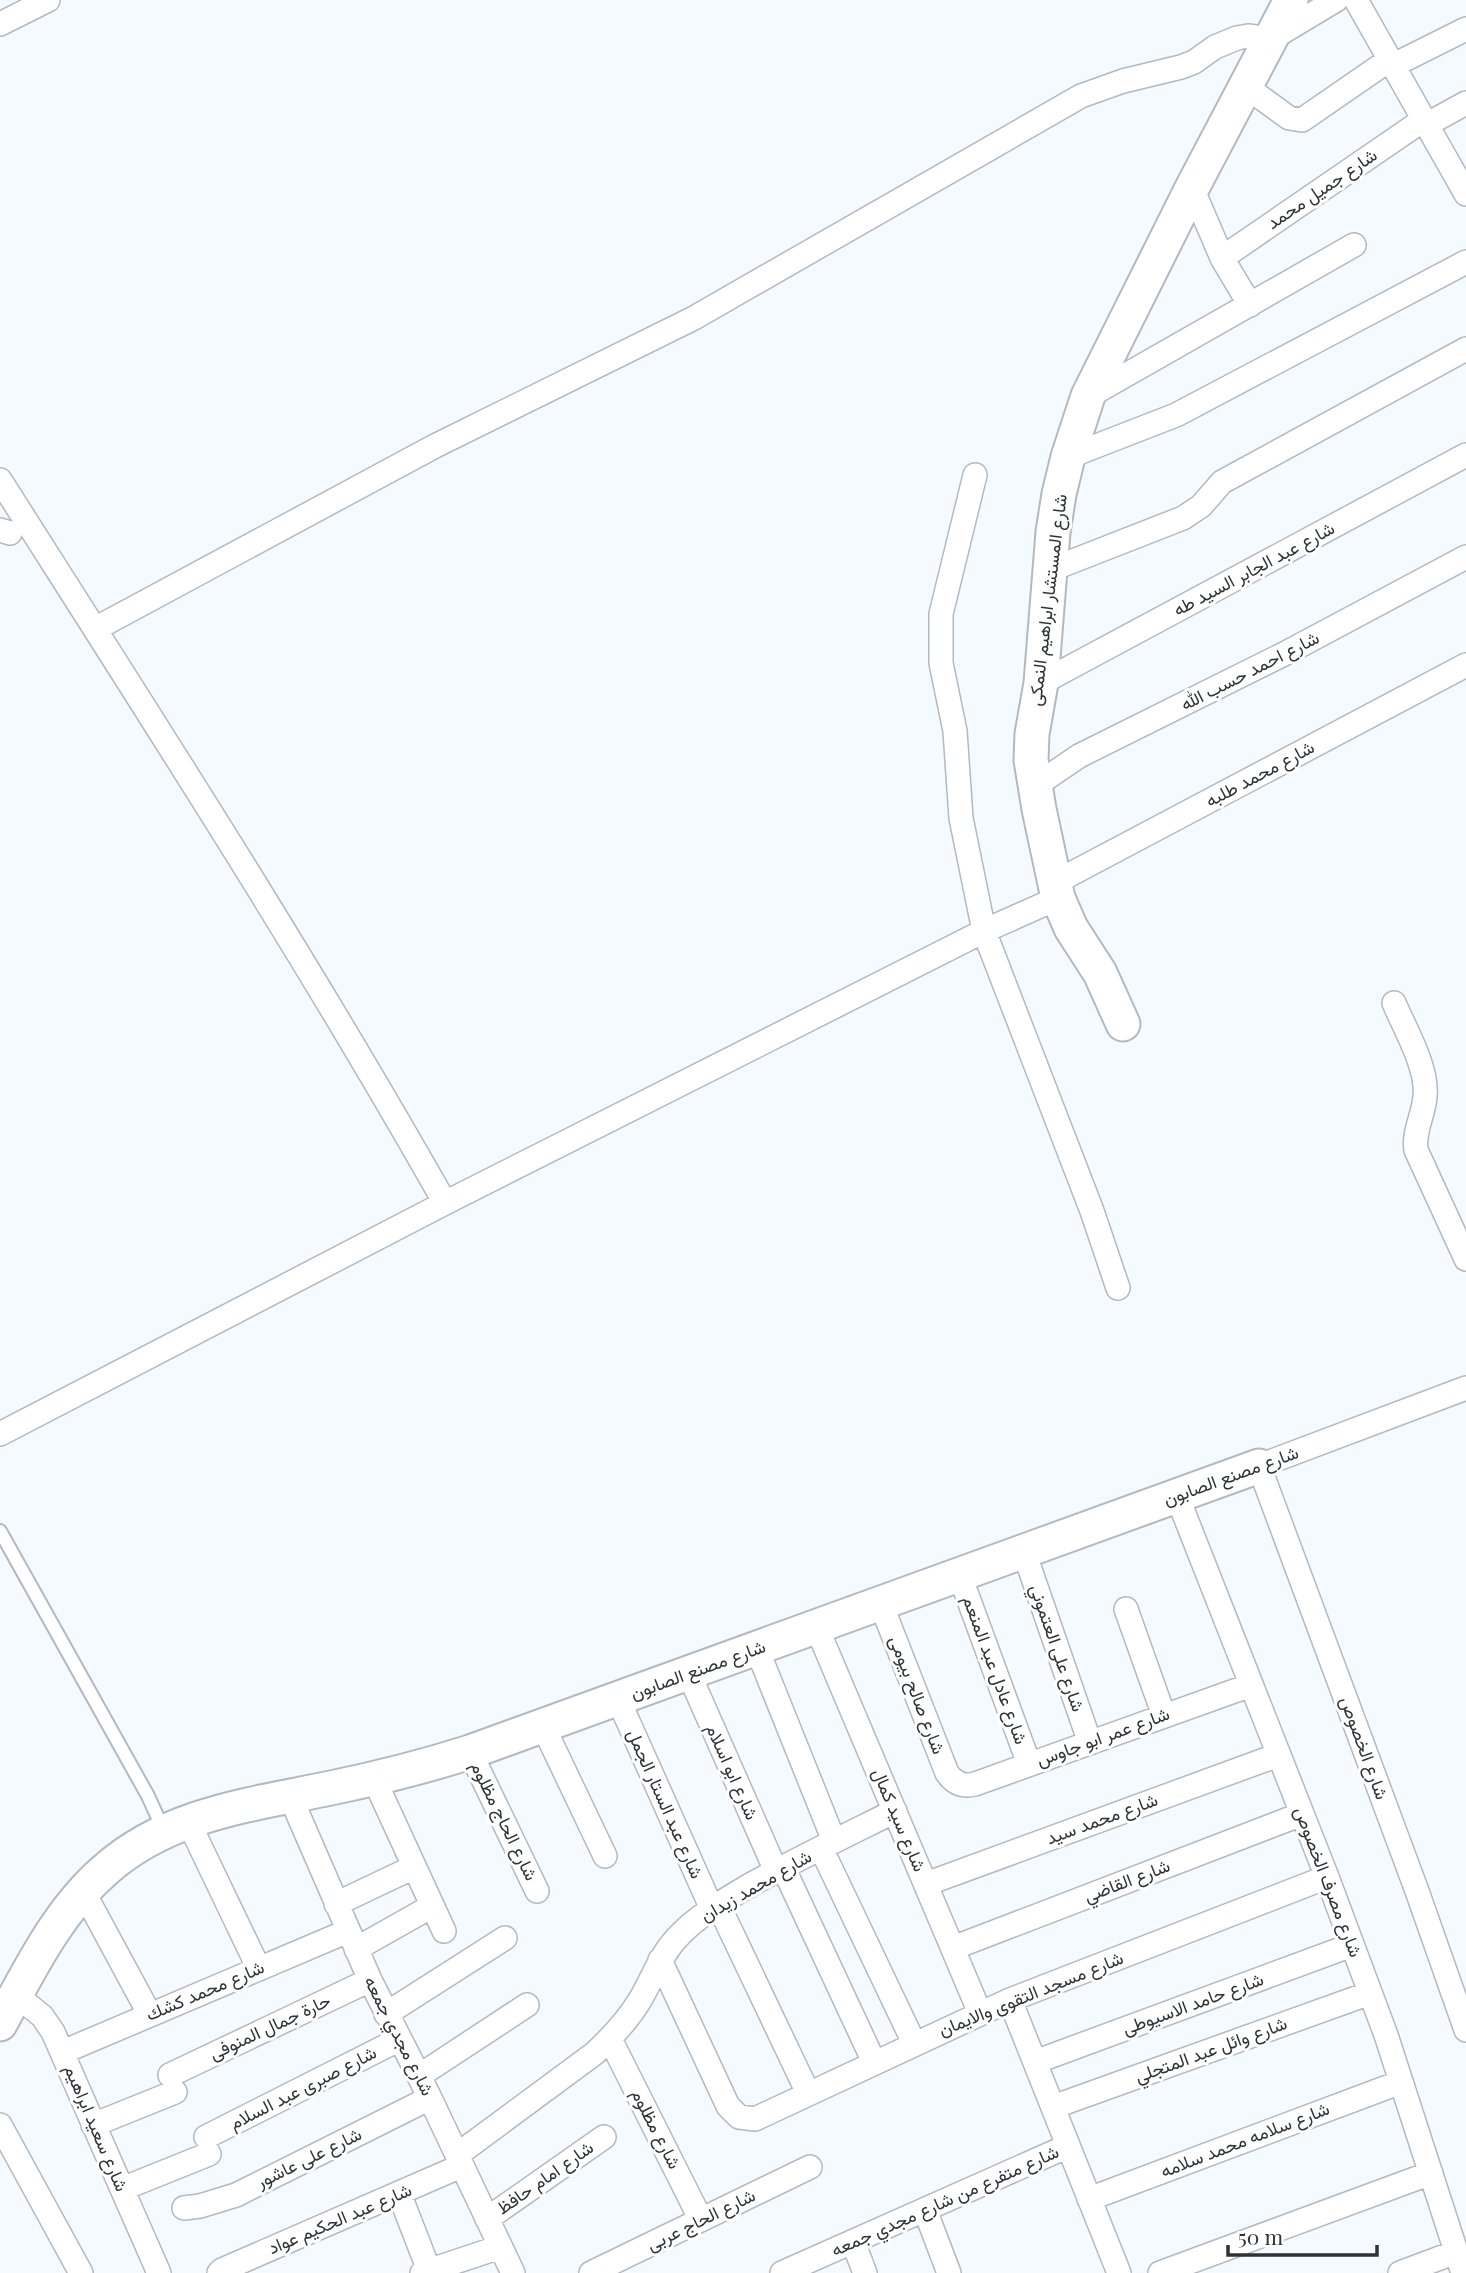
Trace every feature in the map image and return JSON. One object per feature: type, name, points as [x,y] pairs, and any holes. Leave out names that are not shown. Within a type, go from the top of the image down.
[{"type":"street","points":[[0,24],[48,0]]},
{"type":"street","name":"شارع المستشار ابراهيم النمكى","points":[[1123,1024],[1100,974],[1048,897],[1031,760],[1032,734],[1041,683],[1053,532],[1068,457],[1088,396],[1192,188],[1291,0]]},
{"type":"street","points":[[95,629],[435,446],[694,318],[1081,96],[1123,80],[1181,67],[1194,62],[1226,41],[1248,36],[1271,39],[1336,0]]},
{"type":"street","points":[[1356,0],[1424,122],[1457,158],[1466,194]]},
{"type":"street","points":[[1245,86],[1289,118],[1303,120],[1390,63],[1466,29]]},
{"type":"street","name":"شارع جميل محمد","points":[[1222,258],[1424,122],[1466,103]]},
{"type":"street","points":[[1192,188],[1222,258],[1250,305]]},
{"type":"street","points":[[1088,396],[1354,245]]},
{"type":"street","points":[[1068,457],[1176,415],[1466,262]]},
{"type":"street","points":[[1050,570],[1183,518],[1201,506],[1222,482],[1466,349]]},
{"type":"street","name":"شارع عبد الجابر السيد طه","points":[[1041,683],[1466,455]]},
{"type":"street","points":[[975,475],[941,614],[939,643],[944,684],[955,731],[961,818],[990,929],[1118,1288]]},
{"type":"street","points":[[0,481],[371,1072],[445,1203]]},
{"type":"street","name":"شارع احمد حسب الله","points":[[1035,786],[1079,756],[1286,653],[1466,557]]},
{"type":"street","name":"شارع محمد طلبه","points":[[0,1434],[445,1203],[990,929],[1466,664]]},
{"type":"street","points":[[1394,1003],[1423,1073],[1426,1087],[1415,1139],[1416,1150],[1466,1259]]},
{"type":"street","name":"شارع مصنع الصابون","points":[[0,2024],[67,1911],[83,1891],[127,1853],[176,1826],[214,1813],[374,1779],[470,1752],[960,1576],[1466,1388]]},
{"type":"street","name":"شارع الخصوص","points":[[1254,1468],[1418,1891],[1466,2030]]},
{"type":"street","name":"شارع مصرف الخصوص","points":[[1185,1493],[1251,1685],[1370,1993],[1460,2262]]},
{"type":"street","name":"شارع على العتموني","points":[[1024,1552],[1090,1743]]},
{"type":"street","name":"شارع عادل عبد المنعم","points":[[960,1576],[1029,1764]]},
{"type":"street","name":"شارع صالح بيومى","points":[[881,1604],[945,1768],[956,1783]]},
{"type":"street","points":[[1126,1609],[1164,1716]]},
{"type":"street","name":"شارع سيد كمال","points":[[817,1628],[980,2013]]},
{"type":"street","points":[[757,1649],[828,1844],[914,2043]]},
{"type":"street","name":"شارع ابو اسلام","points":[[689,1674],[779,1869],[874,2062]]},
{"type":"street","name":"شارع عمر ابو جاوس","points":[[956,1783],[968,1786],[975,1784],[1251,1685]]},
{"type":"street","name":"شارع عبد الستار الجمل","points":[[618,1699],[715,1906],[808,2094]]},
{"type":"street","points":[[543,1726],[605,1856]]},
{"type":"street","name":"شارع الحاج مظلوم","points":[[470,1752],[537,1891]]},
{"type":"street","name":"شارع محمد سيد","points":[[926,1884],[1278,1755]]},
{"type":"street","points":[[374,1779],[443,1931]]},
{"type":"street","name":"شارع مجدي جمعه","points":[[290,1796],[370,1980],[430,2098],[513,2273]]},
{"type":"street","name":"شارع محمد زيدان","points":[[459,2161],[610,2039],[640,2000],[660,1960],[691,1924],[715,1906],[779,1869],[895,1811]]},
{"type":"street","name":"شارع القاضي","points":[[953,1948],[1301,1814]]},
{"type":"street","points":[[176,1826],[259,1969]]},
{"type":"street","points":[[336,1905],[414,1867]]},
{"type":"street","name":"شارع مسجد التقوى والايمان","points":[[660,1960],[728,2106],[739,2117],[755,2119],[1010,2000],[1327,1877]]},
{"type":"street","points":[[83,1891],[150,2015]]},
{"type":"street","name":"شارع محمد كشك","points":[[63,2052],[259,1969],[352,1940],[432,1906]]},
{"type":"street","points":[[386,2014],[505,1938]]},
{"type":"street","name":"شارع حامد الاسيوطى","points":[[1035,2063],[1352,1945]]},
{"type":"street","name":"حارة جمال المنوفى","points":[[93,2125],[370,1980]]},
{"type":"street","name":"شارع وائل عبد المتجلي","points":[[1053,2107],[1370,1993]]},
{"type":"street","name":"شارع سعيد ابراهيم","points":[[16,1995],[41,2016],[63,2052],[159,2273]]},
{"type":"street","points":[[1010,2000],[1119,2273]]},
{"type":"street","points":[[419,2076],[527,2006]]},
{"type":"street","name":"شارع صبرى عبد السلام","points":[[122,2189],[207,2146],[400,2039]]},
{"type":"street","name":"شارع مظلوم","points":[[610,2039],[701,2220]]},
{"type":"street","name":"شارع سلامه محمد سلامه","points":[[1089,2199],[1401,2082]]},
{"type":"street","name":"شارع على عاشور","points":[[184,2208],[236,2195],[430,2098]]},
{"type":"street","points":[[0,2125],[80,2273]]},
{"type":"street","name":"شارع امام حافظ","points":[[486,2218],[604,2137]]},
{"type":"street","name":"شارع متفرع من شارع مجدي جمعه","points":[[791,2271],[1068,2146]]},
{"type":"street","name":"شارع عبد الحكيم عواد","points":[[219,2273],[399,2193],[459,2161]]},
{"type":"street","name":"شارع الحاج عربى","points":[[591,2273],[810,2168]]},
{"type":"street","points":[[1160,2273],[1431,2173]]},
{"type":"street","points":[[399,2193],[427,2272],[500,2247]]},
{"type":"street","points":[[925,2210],[949,2273]]},
{"type":"street","points":[[853,2242],[865,2273]]},
{"type":"street","points":[[1400,2273],[1460,2262]]},
{"type":"lane","points":[[0,1531],[148,1796],[176,1826]]}]
